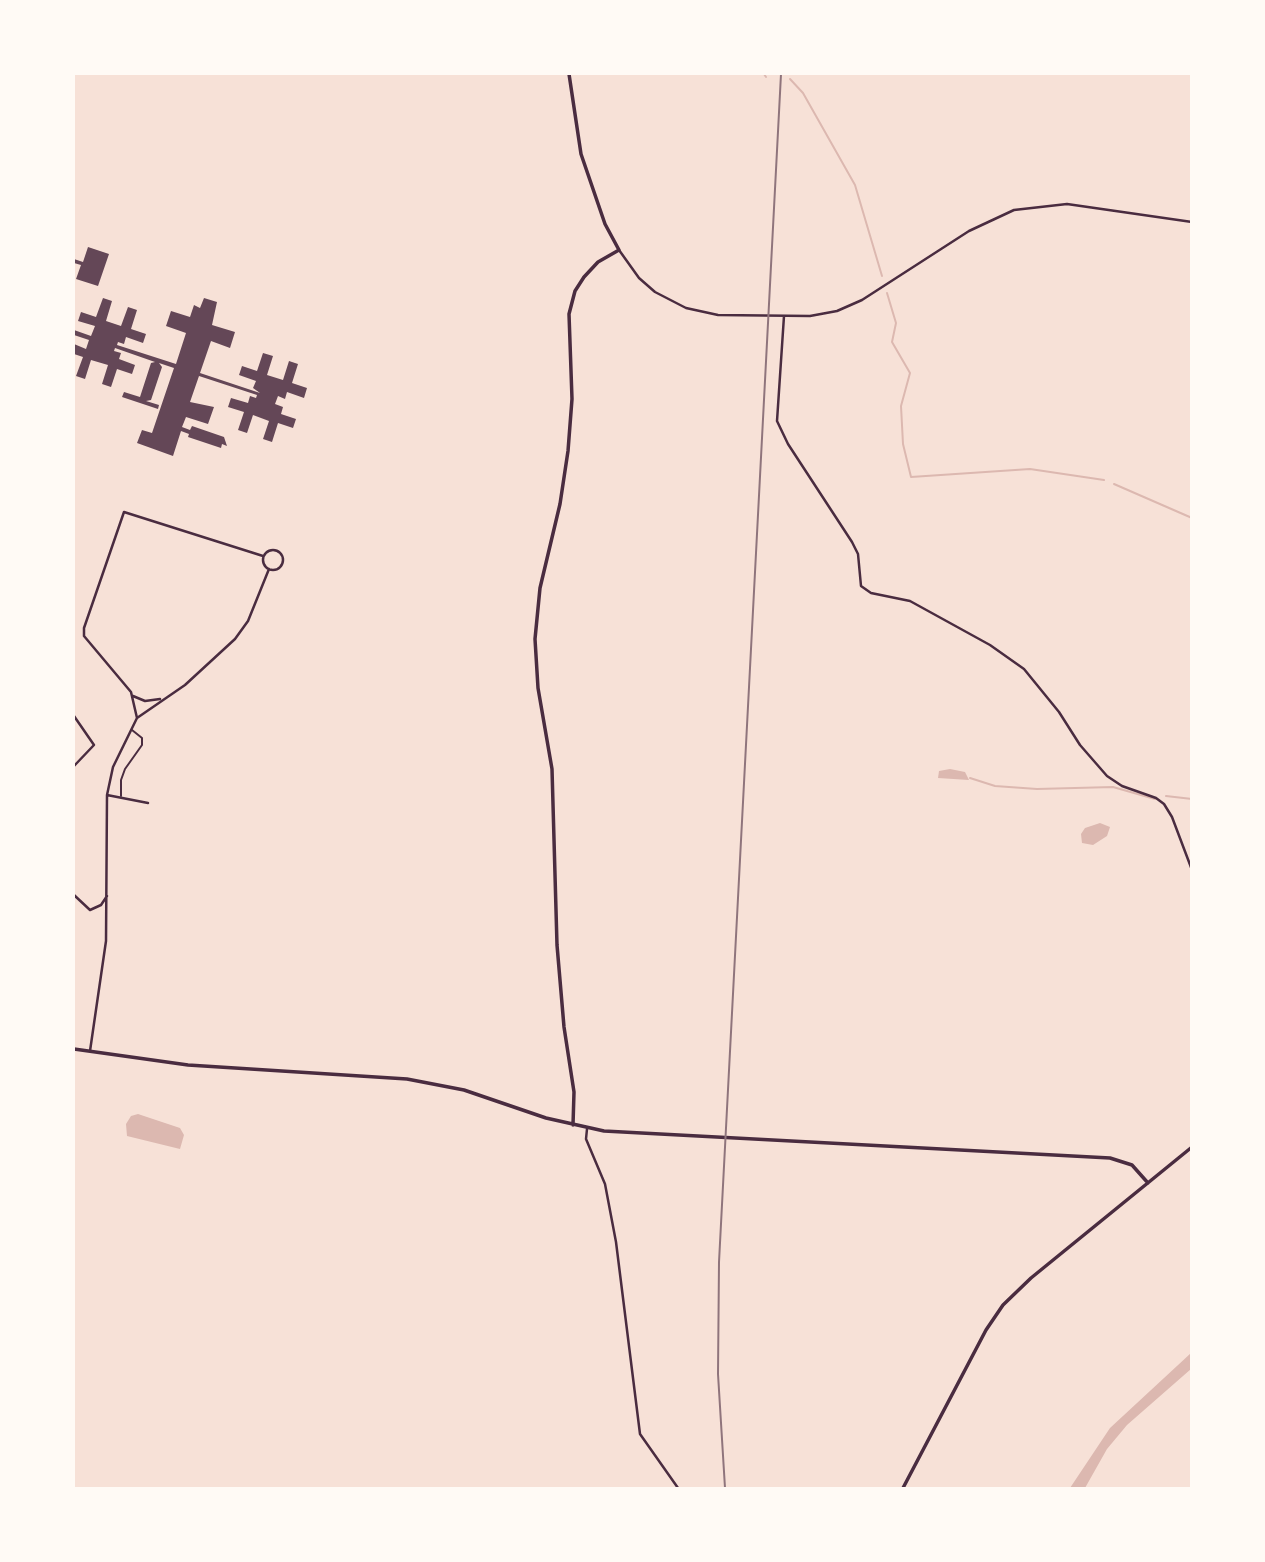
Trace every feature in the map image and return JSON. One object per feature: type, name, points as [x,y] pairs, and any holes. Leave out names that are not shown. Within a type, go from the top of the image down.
[{"type":"street","points":[[569,74],[584,164],[605,224],[619,250],[639,278],[671,302],[718,315],[818,315],[849,307],[985,222],[1032,206],[1082,205],[1192,222]]},
{"type":"street","points":[[573,1125],[574,1092],[557,959],[552,769],[538,688],[535,639],[540,587],[560,504],[568,451],[572,399],[569,314],[575,291],[584,277],[598,262],[619,250]]},
{"type":"street","points":[[784,316],[777,422],[788,444],[852,542],[858,554],[861,586],[871,593],[910,601],[990,645],[1024,669],[1059,712],[1080,745],[1107,776],[1122,786],[1156,798],[1164,804],[1172,817],[1192,870]]},
{"type":"street","points":[[163,699],[145,701],[133,696],[84,636],[124,512],[263,556]]},
{"type":"street","points":[[272,549],[283,556],[281,567],[269,569],[264,565],[263,556],[272,549]]},
{"type":"street","points":[[90,1051],[106,941],[107,796],[113,767],[137,718],[185,685],[236,639],[248,621],[269,569]]},
{"type":"street","points":[[133,696],[137,718]]},
{"type":"street","points":[[74,716],[94,745],[74,766]]},
{"type":"street","points":[[107,796],[148,803]]},
{"type":"street","points":[[74,895],[90,910],[101,905],[107,896]]},
{"type":"street","points":[[74,1049],[188,1065],[407,1079],[464,1090],[587,1129],[1110,1158],[1132,1165],[1148,1182]]},
{"type":"street","points":[[587,1129],[586,1139],[605,1184],[616,1242],[640,1434],[678,1489]]},
{"type":"street","points":[[904,1489],[986,1330],[1003,1305],[1031,1278],[1192,1147]]},
{"type":"lane","points":[[121,798],[119,788],[125,769],[142,745],[142,738],[131,729]]},
{"type":"shaded area","points":[[950,769],[965,772],[969,780],[938,778],[939,771]]},
{"type":"shaded area","points":[[1100,823],[1110,827],[1107,836],[1093,845],[1082,843],[1081,834],[1085,828]]},
{"type":"shaded area","points":[[138,1114],[180,1128],[184,1135],[180,1149],[127,1136],[126,1124],[131,1116]]},
{"type":"shaded area","points":[[1191,1353],[1191,1369],[1127,1425],[1107,1449],[1085,1488],[1070,1488],[1110,1428]]},
{"type":"building","points":[[88,247],[109,254],[98,286],[76,279],[81,265],[74,263],[74,259],[83,262]]},
{"type":"building","points":[[103,298],[112,301],[106,321],[121,326],[128,307],[137,310],[131,329],[146,334],[143,343],[126,337],[124,344],[118,342],[117,345],[176,364],[186,333],[166,326],[171,311],[190,317],[194,305],[200,308],[204,298],[217,302],[212,325],[235,332],[230,348],[211,341],[200,373],[260,393],[253,388],[256,381],[239,375],[242,366],[257,371],[263,353],[273,356],[267,375],[283,380],[289,361],[298,364],[292,383],[307,388],[304,398],[287,392],[285,399],[278,396],[275,404],[283,407],[281,414],[296,419],[293,428],[278,423],[272,442],[263,439],[269,421],[253,415],[247,433],[238,430],[244,412],[228,407],[231,398],[248,403],[250,396],[256,398],[257,395],[199,376],[190,402],[214,407],[208,424],[186,417],[182,427],[190,430],[192,426],[224,437],[227,446],[222,444],[221,448],[188,437],[189,434],[181,431],[173,456],[137,443],[142,430],[152,433],[174,368],[159,363],[162,367],[151,400],[146,401],[159,405],[158,409],[122,397],[124,392],[140,397],[151,363],[155,362],[115,348],[114,351],[121,353],[119,359],[135,365],[132,374],[117,369],[111,387],[102,384],[108,365],[91,360],[85,379],[76,376],[83,357],[74,354],[74,344],[86,349],[89,340],[74,335],[74,330],[91,336],[95,326],[78,321],[81,312],[96,317]]},
{"type":"waterway","points":[[790,79],[803,93],[855,185],[882,276]]},
{"type":"waterway","points":[[887,293],[896,323],[892,342],[910,373],[901,406],[903,444],[911,477],[1030,469],[1104,480]]},
{"type":"waterway","points":[[1114,484],[1192,518]]},
{"type":"waterway","points":[[970,778],[995,786],[1037,789],[1113,787],[1155,799]]},
{"type":"waterway","points":[[1166,796],[1192,799]]},
{"type":"railway","points":[[725,1488],[718,1374],[719,1262],[781,74]]}]
